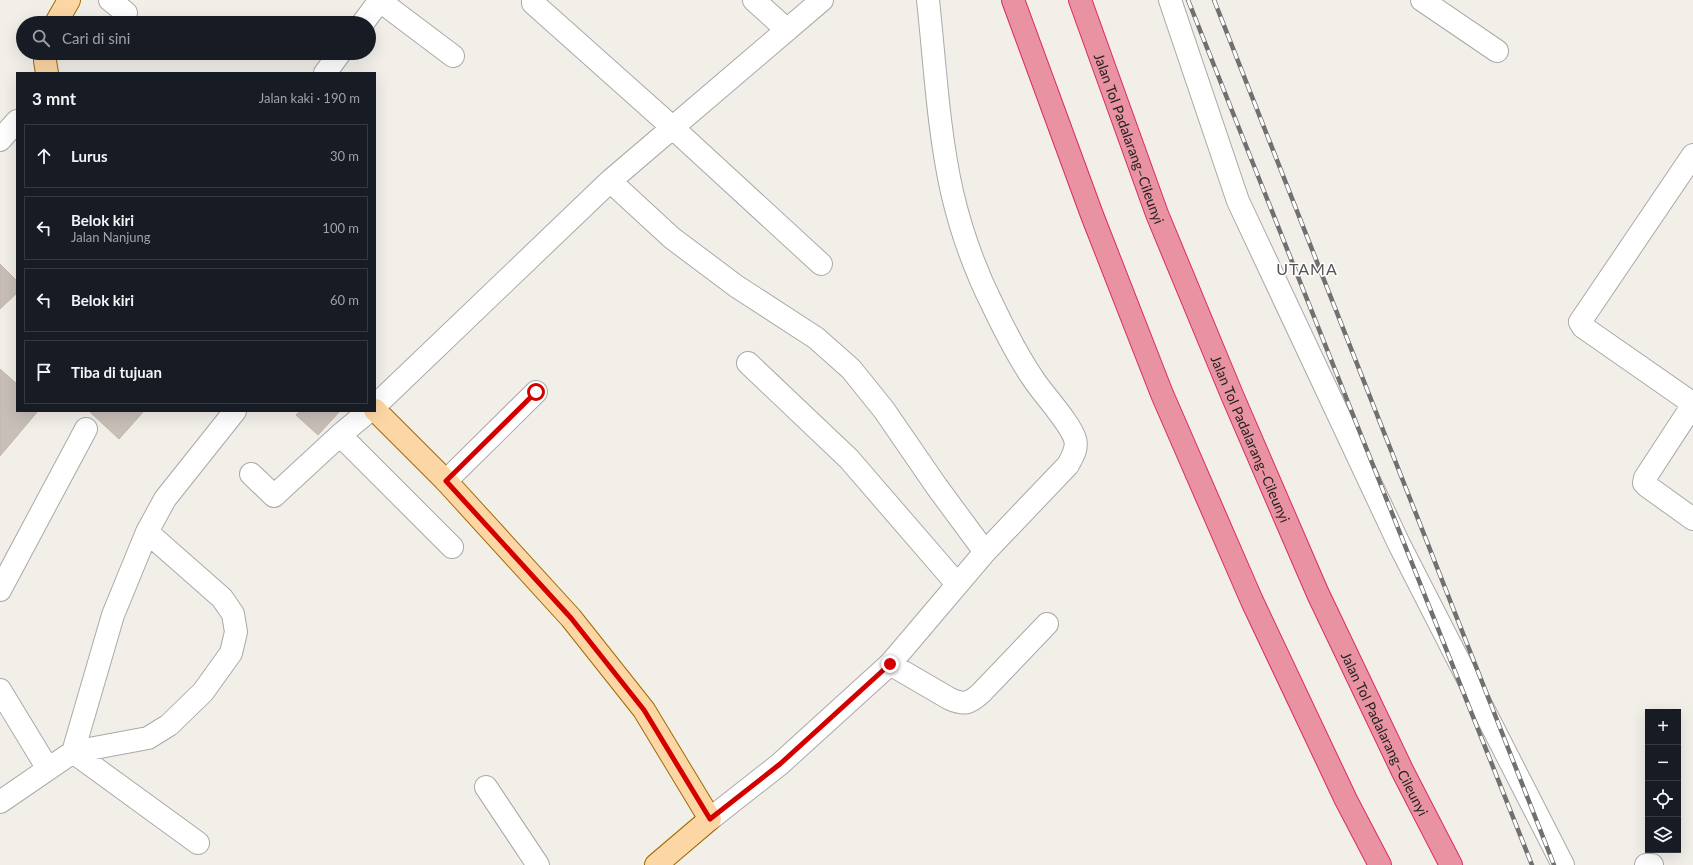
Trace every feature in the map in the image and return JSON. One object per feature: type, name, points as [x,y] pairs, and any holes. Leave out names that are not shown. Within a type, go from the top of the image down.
[{"type":"highway","points":[[1013,0],[1092,215],[1162,394],[1252,601],[1346,800],[1380,865]]},
{"type":"highway","name":"Jalan Tol Padalarang–Cileunyi","points":[[1080,0],[1156,214],[1235,402],[1318,594],[1403,772],[1451,865]]},
{"type":"main road","points":[[60,16],[69,0]]},
{"type":"main road","points":[[45,60],[47,72]]},
{"type":"main road","points":[[376,411],[446,481],[571,618],[644,710],[710,819],[656,865]]},
{"type":"street","points":[[368,16],[380,0],[453,56]]},
{"type":"street","points":[[532,0],[533,3],[672,127],[821,264]]},
{"type":"street","points":[[754,0],[788,30]]},
{"type":"street","points":[[376,405],[610,181],[822,0]]},
{"type":"street","points":[[710,819],[780,764],[890,664],[985,552],[1068,465],[1076,448],[1075,440],[1070,430],[1033,379],[1006,333],[985,290],[968,248],[952,192],[941,128],[928,0]]},
{"type":"street","points":[[1170,0],[1238,201],[1399,544],[1563,865]]},
{"type":"street","points":[[1422,0],[1497,51]]},
{"type":"street","points":[[326,72],[335,60]]},
{"type":"street","points":[[0,140],[16,122]]},
{"type":"street","points":[[1692,157],[1580,322],[1582,327],[1692,403],[1692,406],[1677,431],[1645,478],[1644,483],[1658,495],[1693,519]]},
{"type":"street","points":[[610,181],[672,238],[736,286],[816,338],[851,369],[884,410],[937,487],[985,552]]},
{"type":"street","points":[[748,364],[849,459],[957,584]]},
{"type":"street","points":[[446,481],[536,392]]},
{"type":"street","points":[[73,752],[113,615],[147,532],[165,499],[235,412]]},
{"type":"street","points":[[251,474],[274,496],[340,435],[368,412]]},
{"type":"street","points":[[0,590],[86,429]]},
{"type":"street","points":[[340,435],[452,547]]},
{"type":"street","points":[[0,802],[73,752],[148,738],[169,725],[203,692],[231,653],[236,632],[233,614],[222,598],[147,532]]},
{"type":"street","points":[[890,664],[950,700],[959,703],[967,703],[974,700],[1047,624]]},
{"type":"street","points":[[0,690],[48,769]]},
{"type":"street","points":[[73,752],[198,843]]},
{"type":"street","points":[[486,787],[538,865]]},
{"type":"street","points":[[1646,865],[1652,865]]},
{"type":"building","points":[[0,264],[16,280],[16,294],[0,309]]},
{"type":"building","points":[[0,369],[16,383],[16,412],[37,412],[0,456]]},
{"type":"building","points":[[90,412],[143,412],[119,439]]},
{"type":"building","points":[[299,412],[339,412],[318,435],[296,415]]},
{"type":"railway","points":[[1188,0],[1532,865]]},
{"type":"railway","points":[[1214,0],[1554,865]]},
{"type":"district","name":"UTAMA","points":[[1307,268]]},
{"type":"route","points":[[536,392],[446,481],[571,618],[644,710],[710,819],[780,764],[890,664]]}]
